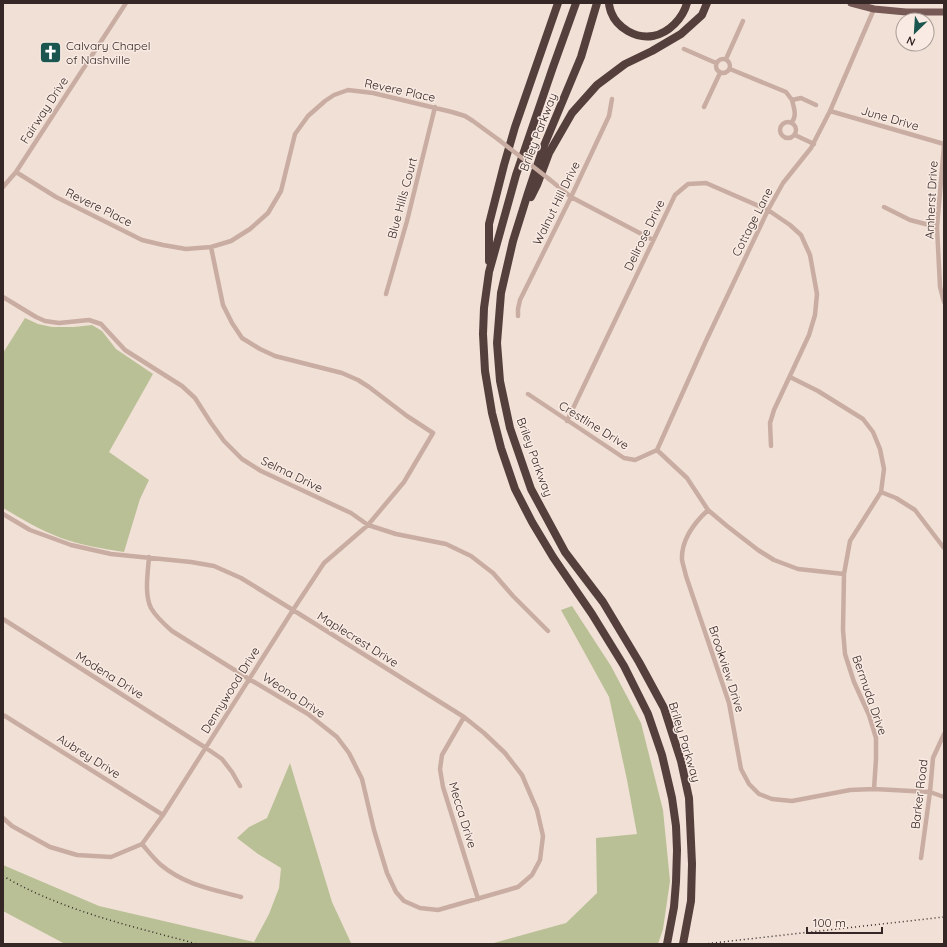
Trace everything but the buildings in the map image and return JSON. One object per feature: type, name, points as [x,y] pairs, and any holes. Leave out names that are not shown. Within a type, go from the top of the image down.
[{"type":"highway","points":[[489,272],[489,224],[499,182],[515,127],[558,3]]},
{"type":"highway","name":"Briley Parkway","points":[[576,3],[516,175],[489,272],[484,308],[483,334],[485,371],[492,413],[501,448],[515,489],[553,558],[592,614],[624,666],[648,714],[662,756],[672,798],[676,826],[677,850],[674,907],[667,944]]},
{"type":"highway","name":"Briley Parkway","points":[[598,3],[581,57],[543,148],[513,241],[501,293],[497,343],[500,381],[510,428],[531,489],[565,552],[603,602],[639,662],[664,708],[681,761],[689,798],[692,864],[691,900],[683,944]]},
{"type":"highway","points":[[609,3],[611,12],[625,31],[643,36],[654,36],[665,32],[681,17],[685,10],[686,3]]},
{"type":"highway","points":[[520,218],[537,185],[549,153],[572,113],[597,85],[625,64],[652,51],[681,34],[702,15],[707,3]]},
{"type":"main road","points":[[851,3],[874,9],[906,12],[944,12]]},
{"type":"street","name":"Fairway Drive","points":[[3,187],[16,172],[126,3]]},
{"type":"street","name":"Cottage Lane","points":[[657,450],[768,210],[783,183],[814,144],[830,111],[874,9]]},
{"type":"street","points":[[726,59],[743,21]]},
{"type":"street","points":[[684,49],[716,63]]},
{"type":"street","points":[[716,63],[720,59],[726,59],[730,63],[730,69],[726,73],[720,73]]},
{"type":"street","points":[[716,63],[716,68],[720,73]]},
{"type":"street","points":[[730,69],[786,92],[792,100],[795,115],[792,122]]},
{"type":"street","points":[[704,107],[720,73]]},
{"type":"street","name":"Revere Place","points":[[16,172],[56,197],[142,240],[186,249],[211,248],[231,241],[250,229],[268,213],[281,191],[295,134],[311,113],[325,100],[348,90],[373,93],[435,107],[465,116],[481,126],[571,197],[653,240]]},
{"type":"street","points":[[792,100],[801,98],[816,105]]},
{"type":"street","name":"Walnut Hill Drive","points":[[518,316],[520,300],[609,116],[612,99]]},
{"type":"street","name":"Blue Hills Court","points":[[386,294],[407,221],[435,107]]},
{"type":"street","name":"June Drive","points":[[830,111],[944,145]]},
{"type":"street","points":[[792,122],[796,126],[794,137],[788,139],[783,137],[780,132],[780,127],[784,123],[792,122]]},
{"type":"street","points":[[795,134],[814,144]]},
{"type":"street","name":"Amherst Drive","points":[[944,145],[937,228],[940,288],[944,302]]},
{"type":"street","name":"Dellrose Drive","points":[[567,421],[675,195],[688,184],[706,183],[768,210],[790,225],[801,235],[810,255],[817,294],[815,315],[809,335],[774,410],[770,423],[771,446]]},
{"type":"street","points":[[884,207],[910,220],[937,228]]},
{"type":"street","name":"Dennywood Drive","points":[[142,844],[206,748],[324,563],[368,525],[404,482],[433,433],[358,380],[342,373],[276,356],[242,338],[223,305],[211,248]]},
{"type":"street","name":"Selma Drive","points":[[3,297],[45,321],[59,323],[89,320],[101,324],[125,350],[182,386],[195,398],[224,441],[242,459],[261,471],[351,513],[368,525],[396,534],[446,544],[471,556],[493,573],[513,596],[548,631]]},
{"type":"street","name":"Bermuda Drive","points":[[790,377],[818,391],[863,419],[873,432],[880,449],[884,469],[881,492],[850,541],[844,574],[843,630],[845,654],[854,682],[869,715],[876,738],[874,789]]},
{"type":"street","name":"Crestline Drive","points":[[528,394],[624,458],[635,460],[657,450]]},
{"type":"street","points":[[657,450],[686,478],[708,510],[758,550],[774,560],[798,569],[844,574]]},
{"type":"street","points":[[881,492],[896,498],[915,510],[944,548]]},
{"type":"street","name":"Brookview Drive","points":[[708,510],[698,520],[690,532],[684,545],[682,560],[686,576],[729,702],[741,769],[749,784],[759,794],[772,799],[792,801],[850,790],[874,789],[930,792],[944,797]]},
{"type":"street","name":"Maplecrest Drive","points":[[3,514],[30,530],[72,545],[111,554],[149,557],[214,566],[241,578],[464,717],[484,733],[505,753],[522,775],[537,810],[542,836],[540,860],[532,875],[518,887],[478,899]]},
{"type":"street","name":"Weona Drive","points":[[149,557],[147,595],[151,607],[161,622],[172,631],[308,714],[337,737],[349,753],[362,779],[374,830],[387,872],[396,892],[404,901],[420,908],[438,910],[478,899]]},
{"type":"street","name":"Modena Drive","points":[[3,619],[222,759],[240,786]]},
{"type":"street","name":"Aubrey Drive","points":[[3,715],[163,814]]},
{"type":"street","name":"Mecca Drive","points":[[464,717],[442,755],[440,768],[443,787],[478,899]]},
{"type":"street","name":"Barker Road","points":[[921,858],[933,758],[944,734]]},
{"type":"street","points":[[3,818],[12,826],[50,847],[78,855],[111,857],[142,844],[159,864],[175,876],[195,885],[241,897]]},
{"type":"green space","points":[[25,318],[38,324],[52,327],[92,325],[102,331],[116,349],[153,374],[109,452],[149,480],[140,499],[124,552],[76,543],[61,538],[38,528],[3,508],[3,353]]},
{"type":"green space","points":[[572,606],[611,666],[641,723],[663,810],[670,881],[663,929],[658,944],[490,944],[566,923],[597,893],[596,838],[637,834],[609,697],[561,610]]},
{"type":"green space","points":[[290,763],[332,902],[351,943],[354,944],[65,944],[3,911],[3,865],[99,906],[254,942],[269,914],[279,888],[281,868],[258,854],[237,838],[249,827],[267,818]]},
{"type":"railway","points":[[3,876],[49,899],[73,908],[122,924],[197,944]]},
{"type":"railway","points":[[704,944],[944,917]]},
{"type":"place","name":"Calvary Chapel of Nashville","points":[[51,52]]}]
